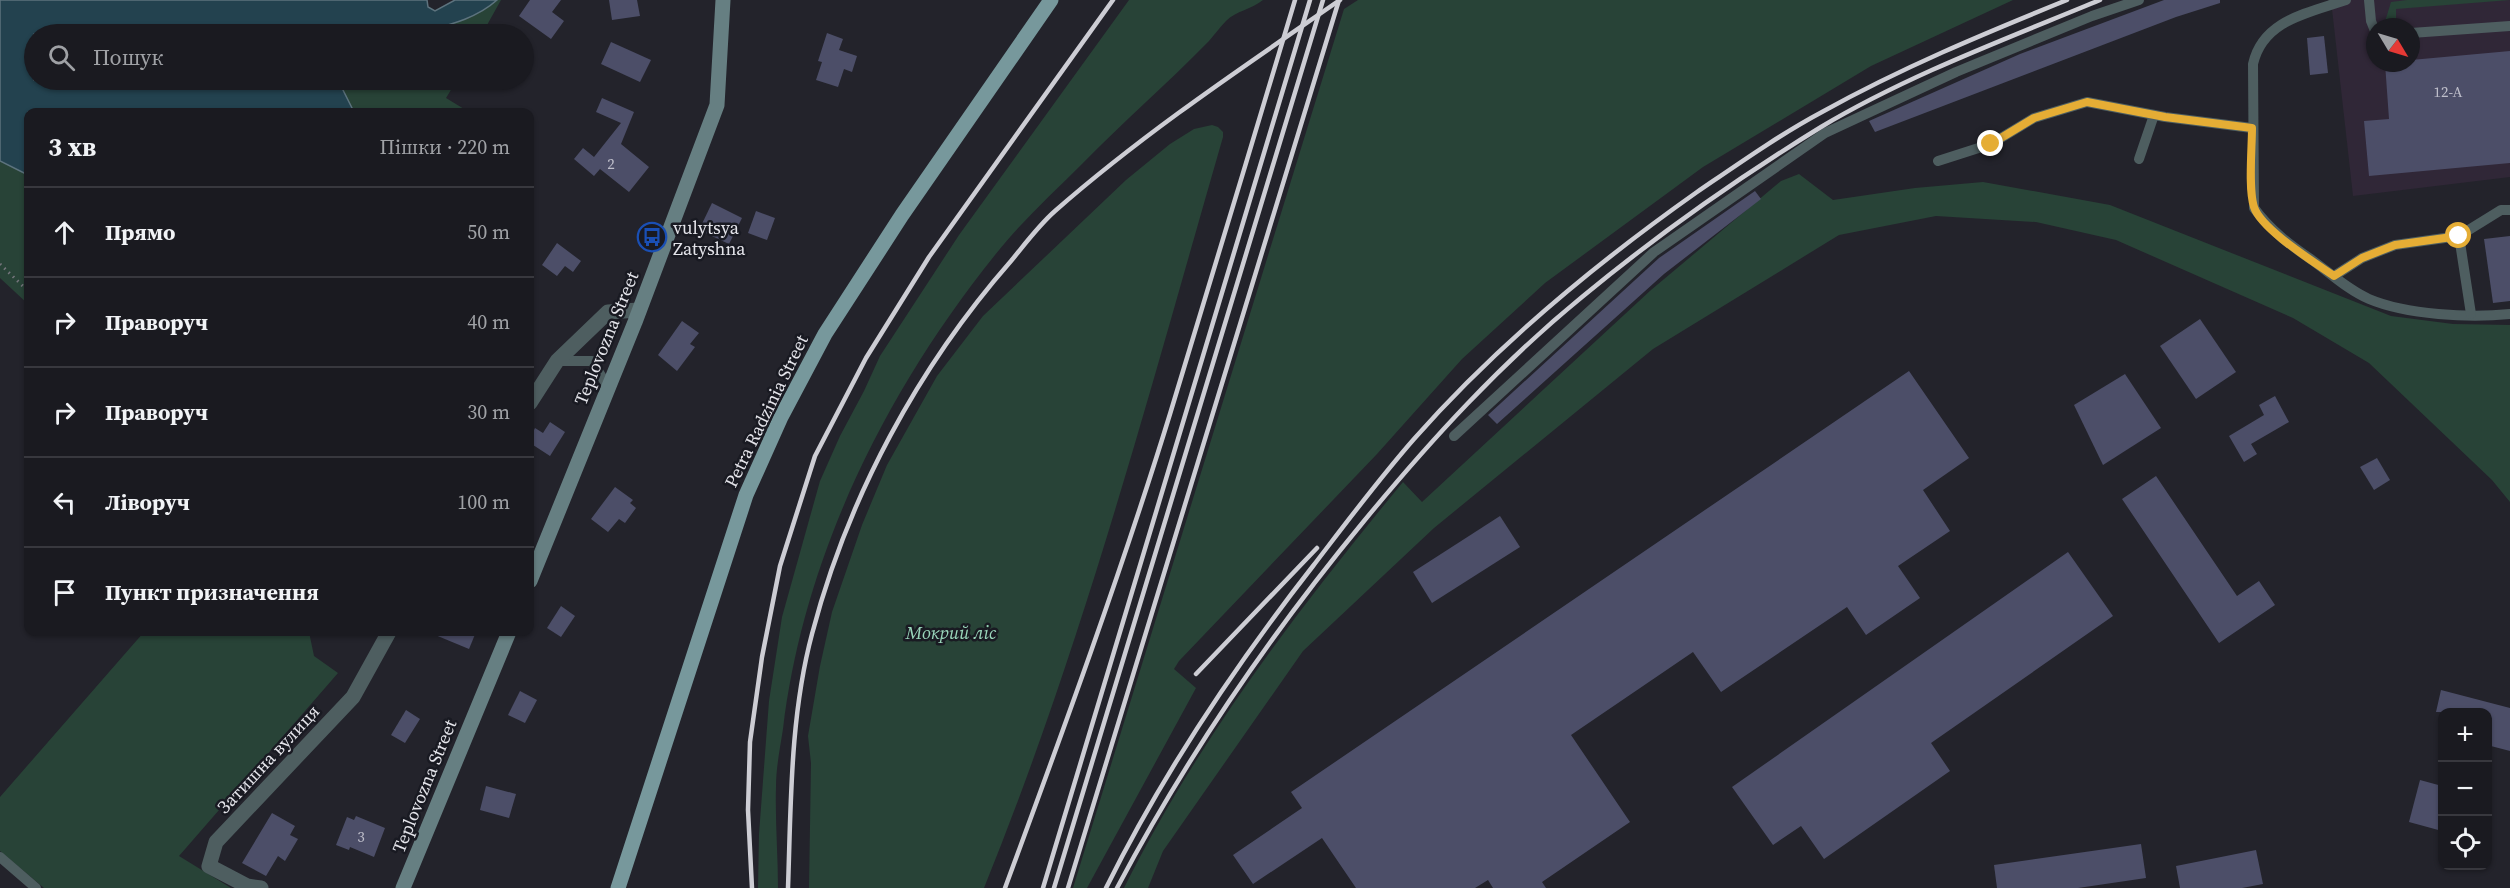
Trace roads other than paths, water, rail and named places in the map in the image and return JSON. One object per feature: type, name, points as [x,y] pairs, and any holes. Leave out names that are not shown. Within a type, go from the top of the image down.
[{"type":"main road","name":"Petra Radzinia Street","points":[[618,888],[747,495],[781,417],[825,334],[896,225],[1051,0]]},
{"type":"street","name":"Teplovozna Street","points":[[534,571],[639,310],[717,105],[723,7]]},
{"type":"street","points":[[534,397],[557,361],[608,312],[639,310]]},
{"type":"street","name":"Затишна вулиця","points":[[261,888],[247,886],[208,866],[216,842],[353,697],[387,636]]},
{"type":"street","name":"Teplovozna Street","points":[[403,888],[507,636]]},
{"type":"lane","points":[[714,0],[723,7]]},
{"type":"lane","points":[[1454,436],[1654,252],[1825,133],[1956,72],[2092,16],[2139,0]]},
{"type":"lane","points":[[2346,0],[2280,24],[2257,48],[2253,64],[2254,208],[2264,223],[2288,243],[2368,298],[2391,306],[2432,312],[2510,314]]},
{"type":"lane","points":[[2369,0],[2371,18]]},
{"type":"lane","points":[[2420,32],[2510,26]]},
{"type":"lane","points":[[1938,161],[1991,144],[2034,118],[2087,102],[2154,115],[2252,128]]},
{"type":"lane","points":[[2139,159],[2154,115]]},
{"type":"lane","points":[[2334,276],[2362,258],[2395,245],[2459,236],[2501,210],[2510,210]]},
{"type":"lane","points":[[2459,236],[2471,314]]},
{"type":"lane","points":[[557,361],[592,361],[608,387]]},
{"type":"lane","points":[[0,857],[36,888]]},
{"type":"water","points":[[0,0],[427,0],[428,7],[435,11],[455,0],[497,0],[479,13],[451,24],[24,24],[24,90],[343,90],[352,108],[24,108],[24,173],[0,161]]},
{"type":"railway","points":[[752,888],[748,810],[750,742],[762,657],[780,566],[815,456],[866,358],[929,257],[1113,0]]},
{"type":"railway","points":[[1005,888],[1132,533],[1295,0]]},
{"type":"railway","points":[[1043,888],[1310,0]]},
{"type":"railway","points":[[1054,888],[1323,0]]},
{"type":"railway","points":[[1068,888],[1339,0]]},
{"type":"railway","points":[[788,888],[791,792],[799,696],[812,634],[845,533],[866,484],[917,389],[977,302],[1043,222],[1089,182],[1159,128],[1340,0]]},
{"type":"railway","points":[[1106,888],[1151,803],[1201,722],[1255,643],[1362,502],[1414,439],[1446,404],[1513,339],[1548,307],[1659,219],[1790,130],[1912,66],[2067,0]]},
{"type":"railway","points":[[1117,888],[1201,744],[1295,608],[1364,521],[1441,432],[1552,322],[1669,229],[1759,166],[1821,127],[1923,74],[2100,0]]},
{"type":"railway","points":[[1196,674],[1317,548]]},
{"type":"place","name":"vulytsya Zatyshna","points":[[652,237]]},
{"type":"park label","name":"Мокрий ліс","points":[[951,632]]}]
